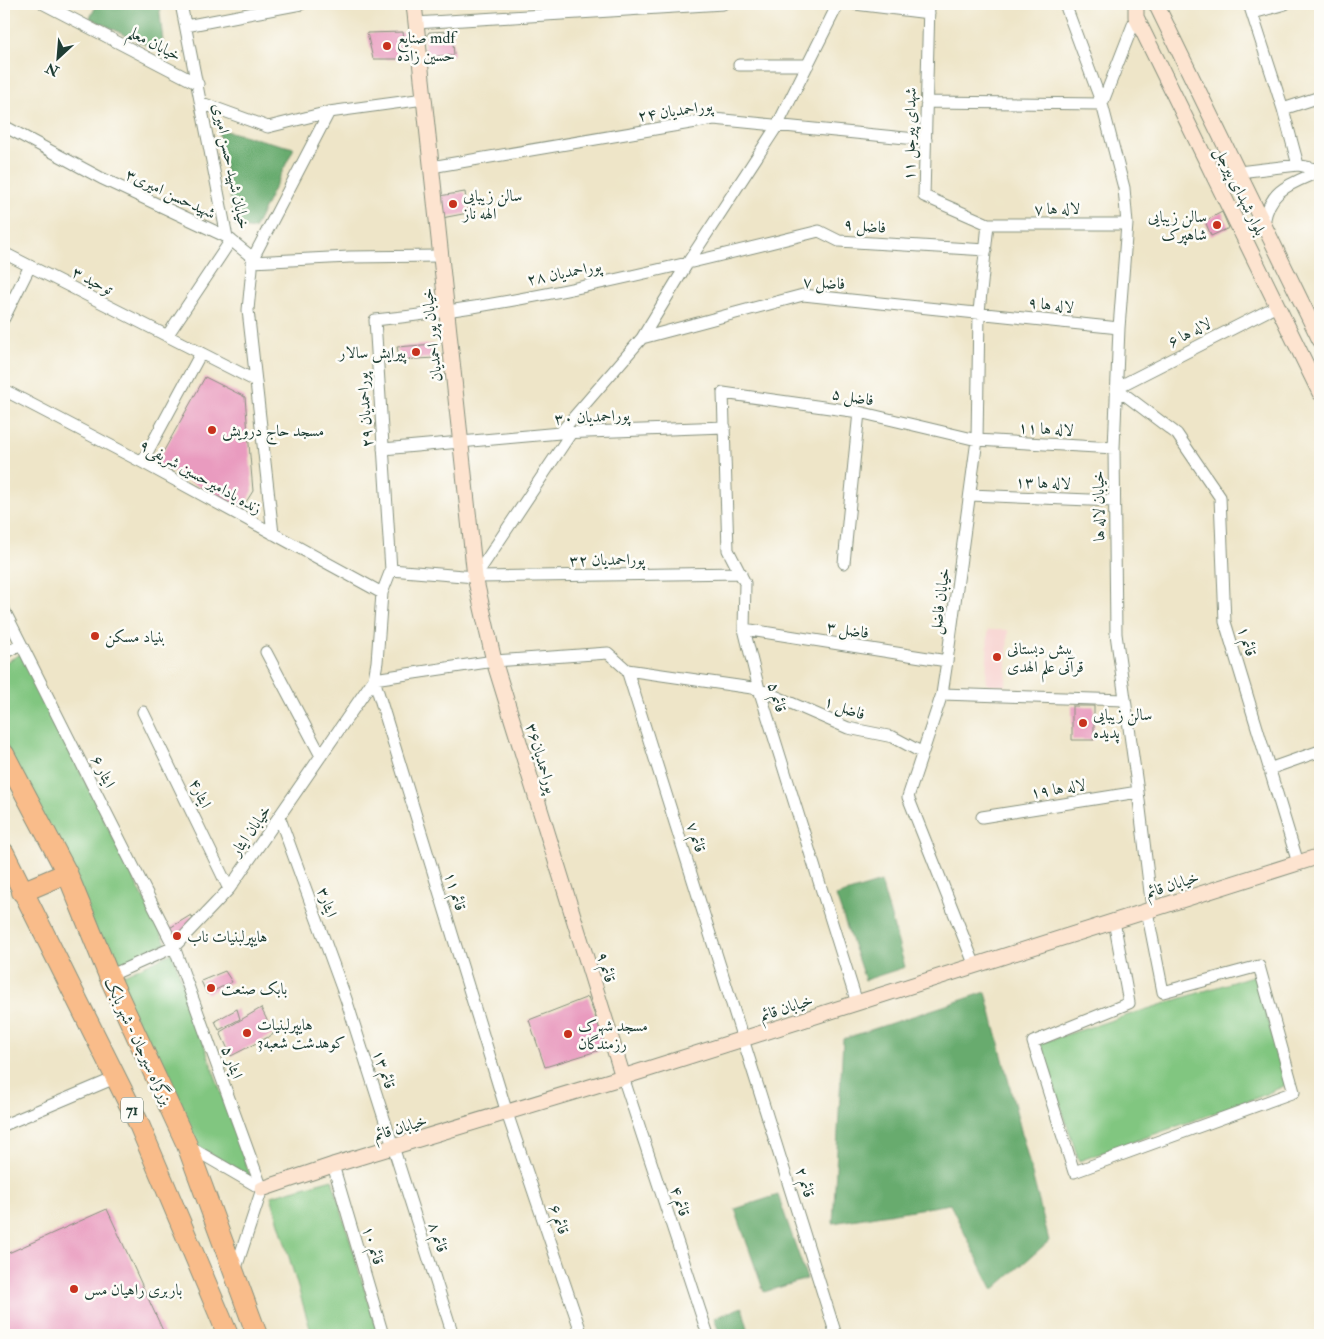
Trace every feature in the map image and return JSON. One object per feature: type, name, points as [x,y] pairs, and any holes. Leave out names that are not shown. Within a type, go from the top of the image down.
[{"type":"highway","name":"بزرگراه سیرجان - شهر بابک","points":[[4,754],[67,873],[109,976],[187,1145],[211,1205],[234,1275],[257,1335]]},
{"type":"highway","name":"71","points":[[4,853],[142,1131],[228,1335]]},
{"type":"highway","points":[[22,892],[67,873]]},
{"type":"street","name":"خیابان معلم","points":[[44,4],[198,84]]},
{"type":"street","name":"خیابان شهید حسن امیری","points":[[181,4],[229,239],[253,260]]},
{"type":"street","name":"خیابان پور احمدیان","points":[[414,4],[475,577],[494,661]]},
{"type":"street","points":[[416,23],[723,4]]},
{"type":"street","points":[[475,577],[566,433],[642,338],[687,264],[777,126],[838,4]]},
{"type":"street","points":[[855,4],[929,9]]},
{"type":"street","name":"خیابان لاله ها","points":[[1064,4],[1102,104],[1124,188],[1127,224],[1119,328],[1114,448],[1116,634],[1138,792],[1149,910],[1162,992],[1259,966],[1294,1092],[1074,1172],[1033,1042],[1129,1003],[1114,921]]},
{"type":"street","name":"بلوار شهدای پیرجل","points":[[1156,4],[1320,340]]},
{"type":"street","points":[[1285,4],[1251,8],[1283,109],[1298,165]]},
{"type":"street","points":[[186,26],[296,5]]},
{"type":"street","name":"شهدای پیرجل ۱۱","points":[[929,9],[924,196],[988,224]]},
{"type":"street","points":[[926,102],[1102,104],[1136,10]]},
{"type":"street","name":"بلوار شهدای پیرجل","points":[[1136,10],[1320,393]]},
{"type":"street","points":[[739,65],[808,65]]},
{"type":"street","points":[[202,103],[268,127],[329,112],[424,98]]},
{"type":"street","points":[[1283,109],[1320,98]]},
{"type":"street","points":[[274,534],[248,310],[253,260],[329,112]]},
{"type":"street","name":"پوراحمدیان ۲۴","points":[[431,166],[714,118],[926,140]]},
{"type":"street","name":"شهیدحسن امیری۳","points":[[4,126],[101,178],[229,239]]},
{"type":"street","points":[[1239,172],[1298,165],[1320,170]]},
{"type":"street","points":[[1264,224],[1268,206],[1281,189],[1320,170]]},
{"type":"street","name":"لاله ها ۷","points":[[988,224],[1127,224]]},
{"type":"street","name":"خیابان فاضل","points":[[976,966],[908,797],[921,752],[942,694],[947,661],[977,440],[980,312],[988,224]]},
{"type":"street","name":"فاضل ۹","points":[[687,264],[819,231],[839,241],[986,250]]},
{"type":"street","points":[[167,336],[229,239]]},
{"type":"street","name":"توحید ۳","points":[[4,253],[256,381]]},
{"type":"street","points":[[253,260],[440,256]]},
{"type":"street","name":"پوراحمدیان ۲۸","points":[[446,312],[687,264]]},
{"type":"street","points":[[4,318],[30,266]]},
{"type":"street","name":"فاضل ۷","points":[[642,338],[803,294],[980,312]]},
{"type":"street","name":"لاله ها ۶","points":[[1116,388],[1277,306]]},
{"type":"street","name":"پوراحمدیان ۲۹","points":[[391,570],[375,320],[446,312]]},
{"type":"street","name":"لاله ها ۹","points":[[980,312],[1119,328]]},
{"type":"street","points":[[142,462],[202,353]]},
{"type":"street","name":"قائم ۱","points":[[1116,388],[1177,434],[1220,497],[1225,622],[1298,863]]},
{"type":"street","name":"زنده یادامیرحسین شریفی۹","points":[[4,390],[142,462],[382,593]]},
{"type":"street","name":"فاضل ۵","points":[[723,393],[859,412],[977,440]]},
{"type":"street","name":"قائم ۵","points":[[723,393],[728,550],[745,583],[744,629],[759,689],[856,1003]]},
{"type":"street","points":[[844,563],[859,412]]},
{"type":"street","name":"پوراحمدیان ۳۰","points":[[383,449],[566,433],[725,427]]},
{"type":"street","name":"لاله ها ۱۱","points":[[977,440],[1114,448]]},
{"type":"street","name":"لاله ها ۱۳","points":[[970,495],[1114,500]]},
{"type":"street","name":"پوراحمدیان ۳۲","points":[[391,570],[475,577],[741,573]]},
{"type":"street","name":"خیابان ایثار","points":[[109,976],[174,947],[229,889],[374,679],[382,593],[391,570]]},
{"type":"street","name":"ایثار ۶","points":[[4,610],[174,947]]},
{"type":"street","name":"فاضل ۳","points":[[744,629],[947,661]]},
{"type":"street","points":[[4,653],[21,644]]},
{"type":"street","points":[[266,652],[321,756]]},
{"type":"street","points":[[374,679],[494,661],[608,653],[627,670]]},
{"type":"street","name":"پوراحمدیان۳۶","points":[[494,661],[557,866]]},
{"type":"street","name":"فاضل ۱","points":[[627,670],[759,689],[848,728],[893,737],[921,752]]},
{"type":"street","name":"قائم ۷","points":[[627,670],[744,1039]]},
{"type":"street","name":"قائم ۱۱","points":[[374,679],[507,1113]]},
{"type":"street","points":[[942,694],[1124,700]]},
{"type":"street","name":"ایثار۴","points":[[143,712],[229,889]]},
{"type":"street","points":[[1269,769],[1320,751]]},
{"type":"street","name":"لاله ها ۱۹","points":[[982,816],[1138,792]]},
{"type":"street","name":"ایثار۳","points":[[279,816],[346,999]]},
{"type":"street","name":"خیابان قائم","points":[[262,1189],[333,1165],[394,1148],[976,966],[1320,856]]},
{"type":"street","name":"قائم ۹","points":[[557,866],[623,1077]]},
{"type":"street","name":"ایثار ۵","points":[[174,947],[262,1189]]},
{"type":"street","name":"قائم ۱۳","points":[[346,999],[394,1148]]},
{"type":"street","name":"قائم ۲","points":[[744,1039],[836,1335]]},
{"type":"street","name":"قائم ۴","points":[[623,1077],[708,1335]]},
{"type":"street","points":[[4,1125],[115,1078]]},
{"type":"street","name":"قائم ۶","points":[[507,1113],[582,1335]]},
{"type":"street","points":[[187,1145],[262,1189],[234,1275]]},
{"type":"street","name":"قائم ۸","points":[[394,1148],[453,1335]]},
{"type":"street","name":"قائم ۱۰","points":[[333,1165],[383,1335]]},
{"type":"shaded area","name":"پیش دبستانی قرآنی علم الهدی","points":[[988,630],[1008,630],[1006,686],[986,684]]},
{"type":"green space","points":[[97,4],[159,4],[163,42],[159,51],[90,18]]},
{"type":"green space","points":[[218,129],[294,148],[254,229],[235,226]]},
{"type":"green space","points":[[21,654],[166,943],[112,969],[4,741],[4,663]]},
{"type":"green space","points":[[881,882],[905,967],[865,980],[836,896]]},
{"type":"green space","points":[[172,953],[251,1178],[191,1142],[117,978]]},
{"type":"green space","points":[[1255,975],[1286,1085],[1259,1097],[1079,1161],[1040,1043]]},
{"type":"green space","points":[[986,992],[1049,1241],[993,1290],[950,1204],[833,1223],[843,1039]]},
{"type":"green space","points":[[332,1179],[378,1335],[312,1335],[271,1196]]},
{"type":"green space","points":[[778,1195],[807,1279],[764,1292],[735,1209]]},
{"type":"green space","points":[[742,1307],[750,1335],[720,1335],[714,1318]]},
{"type":"building","points":[[452,31],[454,55],[425,57],[424,39],[429,32]]},
{"type":"building","name":"صنایع mdf حسین زاده","points":[[403,32],[407,59],[373,59],[367,33]]},
{"type":"building","name":"سالن زیبایی الهه ناز","points":[[465,192],[468,213],[442,218],[439,196]]},
{"type":"building","name":"سالن زیبایی شاهپرک","points":[[1222,212],[1229,228],[1211,236],[1205,221]]},
{"type":"building","name":"پیرایش سالار","points":[[434,344],[435,358],[400,360],[397,347]]},
{"type":"building","name":"مسجد حاج درویش","points":[[205,377],[245,397],[253,491],[241,510],[157,463]]},
{"type":"building","name":"سالن زیبایی پدیده","points":[[1072,706],[1094,706],[1094,740],[1072,740]]},
{"type":"building","name":"هایپرلبنیات ناب","points":[[191,915],[195,922],[175,943],[168,929]]},
{"type":"building","name":"بابک صنعت","points":[[225,971],[232,982],[207,994],[201,981]]},
{"type":"building","name":"مسجد شهرک رزمندگان","points":[[588,997],[607,1048],[545,1067],[529,1020]]},
{"type":"building","name":"هایپرلبنیات کوهدشت شعبه3","points":[[261,1008],[274,1034],[231,1056],[220,1032]]},
{"type":"building","points":[[237,1009],[240,1019],[219,1030],[215,1021]]},
{"type":"building","name":"باربری راهیان مس","points":[[107,1209],[165,1335],[4,1335],[4,1255]]},
{"type":"place","name":"صنایع mdf حسین زاده","points":[[387,46]]},
{"type":"place","name":"سالن زیبایی الهه ناز","points":[[453,204]]},
{"type":"place","name":"سالن زیبایی شاهپرک","points":[[1217,225]]},
{"type":"place","name":"پیرایش سالار","points":[[416,352]]},
{"type":"place","name":"مسجد حاج درویش","points":[[212,430]]},
{"type":"place","name":"بنیاد مسکن","points":[[95,636]]},
{"type":"place","name":"پیش دبستانی قرآنی علم الهدی","points":[[997,657]]},
{"type":"place","name":"سالن زیبایی پدیده","points":[[1083,723]]},
{"type":"place","name":"هایپرلبنیات ناب","points":[[177,936]]},
{"type":"place","name":"بابک صنعت","points":[[211,988]]},
{"type":"place","name":"هایپرلبنیات کوهدشت شعبه3","points":[[247,1033]]},
{"type":"place","name":"مسجد شهرک رزمندگان","points":[[568,1034]]},
{"type":"place","name":"باربری راهیان مس","points":[[74,1289]]}]
